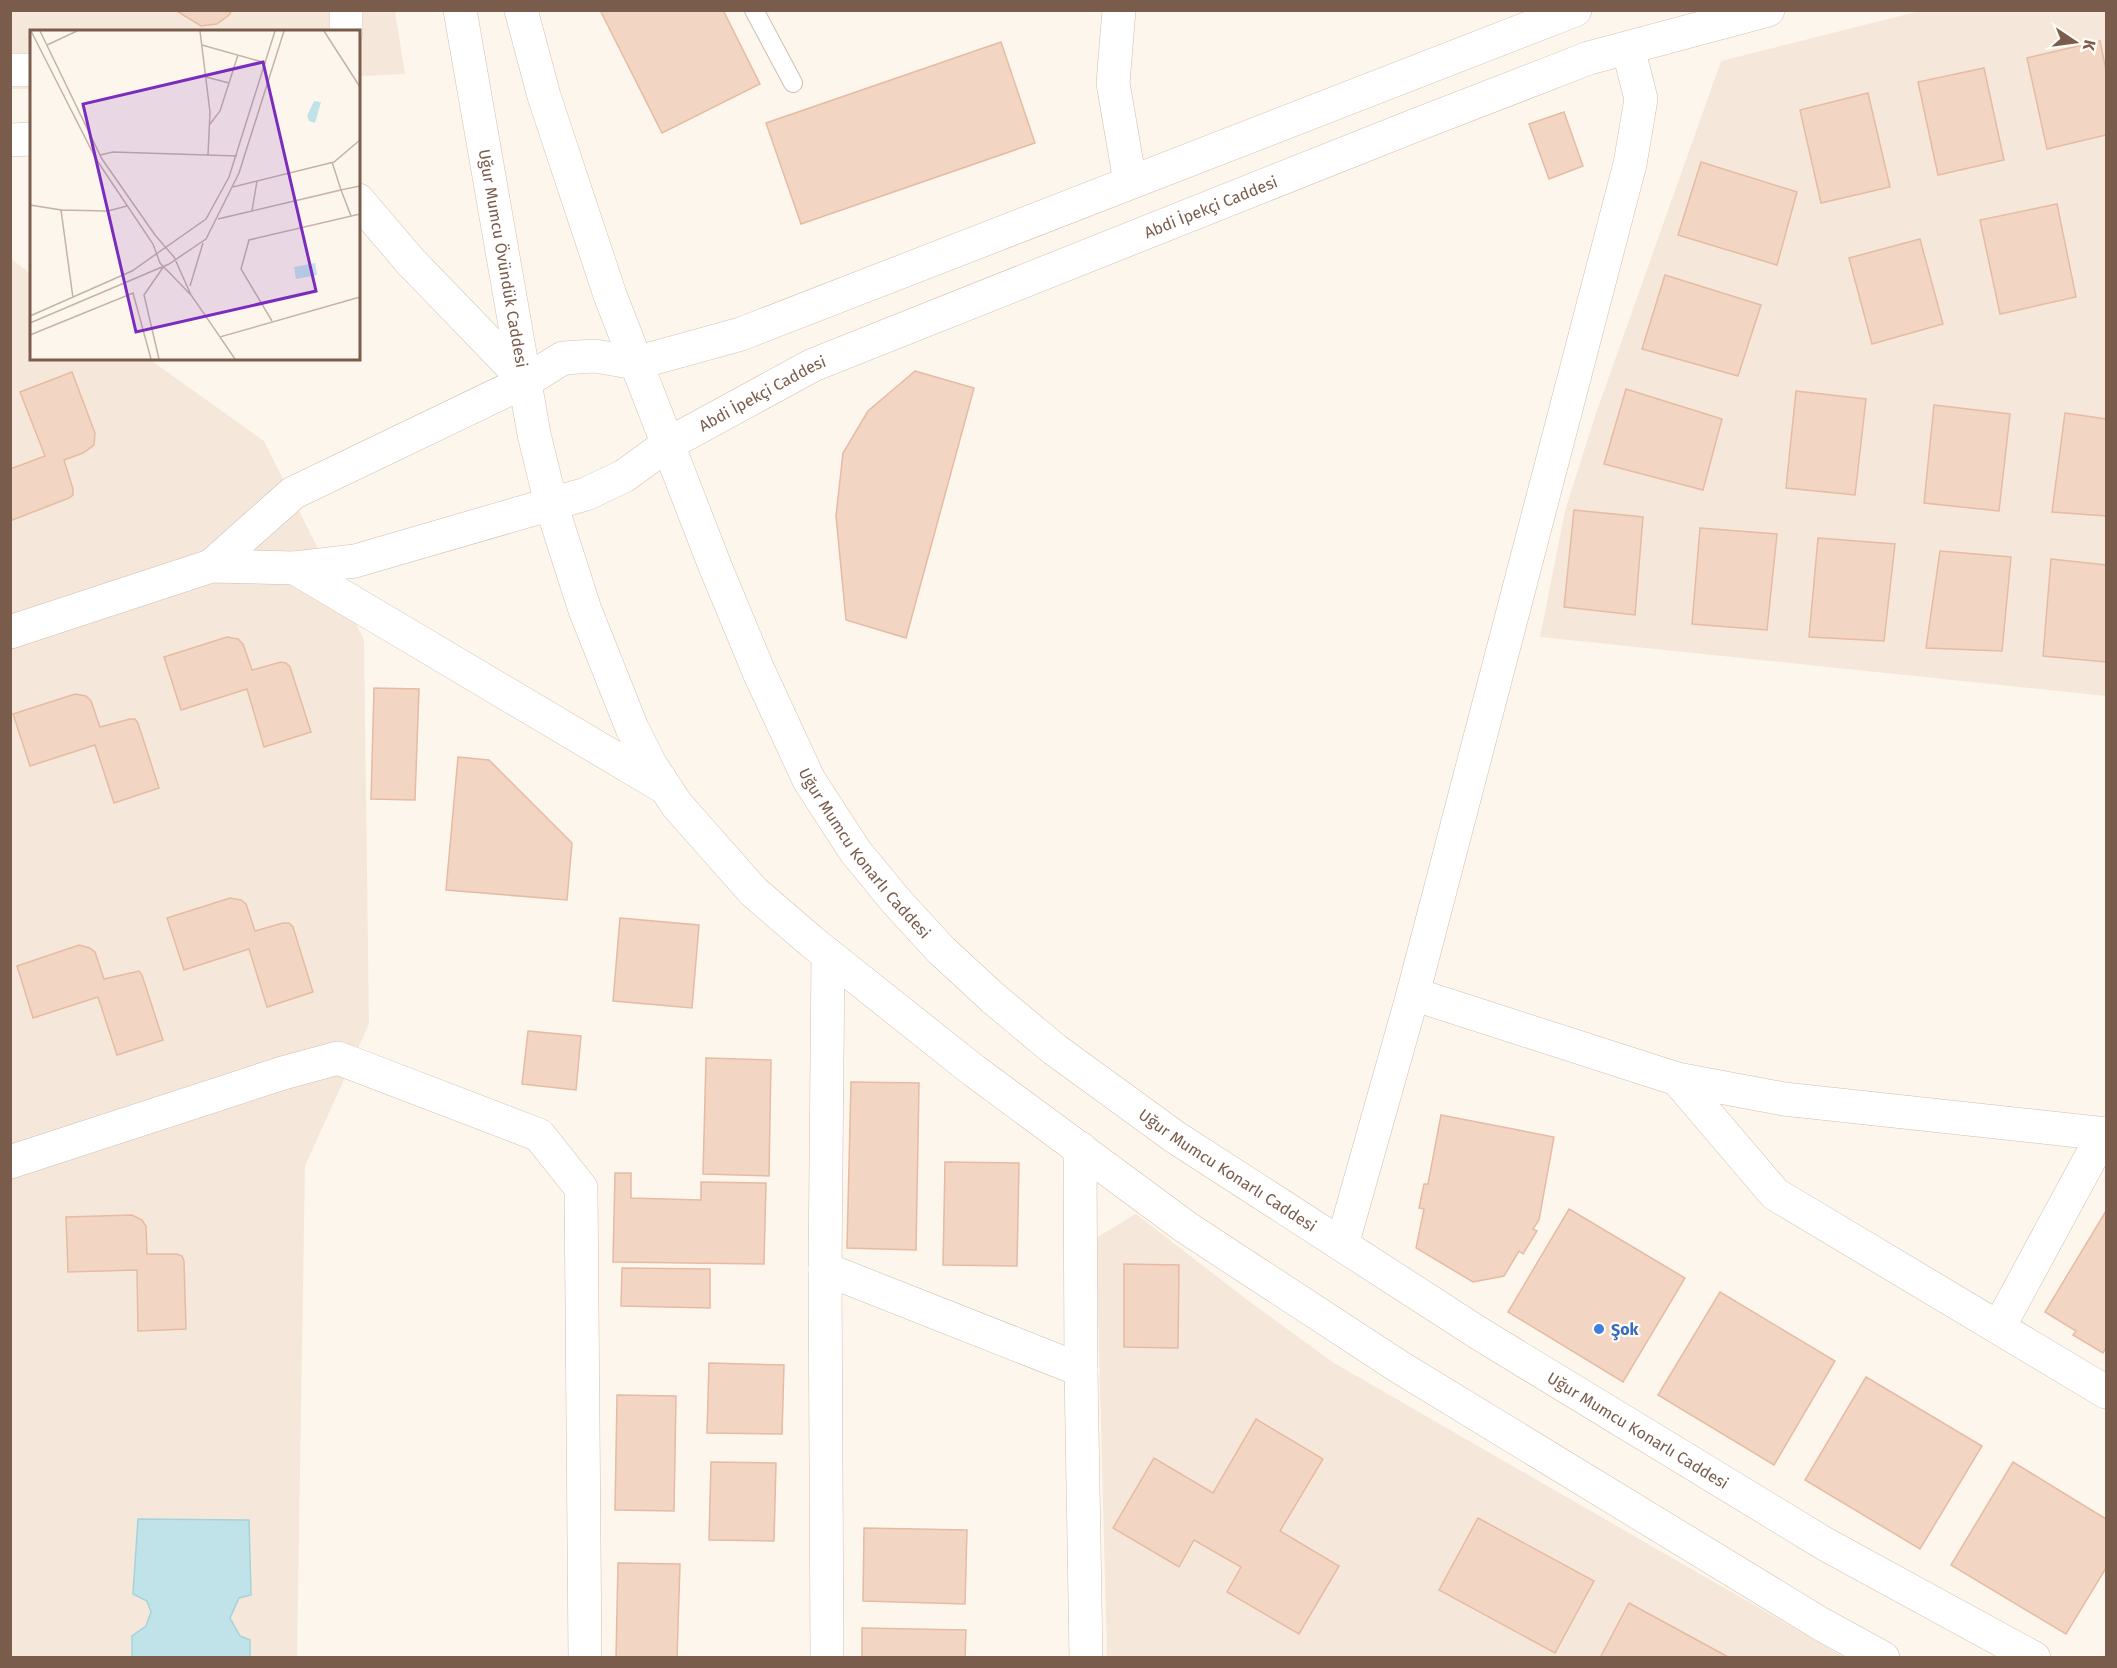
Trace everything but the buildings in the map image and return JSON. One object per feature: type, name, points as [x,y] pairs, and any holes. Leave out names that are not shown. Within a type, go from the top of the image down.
[{"type":"street","points":[[346,10],[346,30]]},
{"type":"street","name":"Uğur Mumcu Övündük Caddesi","points":[[460,10],[534,434],[551,504]]},
{"type":"street","points":[[521,10],[544,96],[610,296],[668,444]]},
{"type":"street","points":[[1119,10],[1113,82],[1130,182]]},
{"type":"street","points":[[10,632],[211,566],[293,493],[526,381],[563,358],[595,356],[636,363],[741,334],[1575,10]]},
{"type":"street","name":"Abdi İpekçi Caddesi","points":[[211,566],[295,568],[355,561],[586,494],[624,476],[668,444],[813,365],[1416,124],[1589,58],[1768,10]]},
{"type":"street","points":[[1342,1245],[1413,994],[1630,164],[1641,99],[1628,48]]},
{"type":"street","points":[[10,70],[30,70]]},
{"type":"street","points":[[10,140],[30,139]]},
{"type":"street","points":[[360,202],[411,261],[526,381]]},
{"type":"street","name":"Uğur Mumcu Konarlı Caddesi","points":[[668,444],[759,672],[808,780],[855,851],[896,901],[941,950],[985,990],[1054,1049],[1175,1137],[1480,1334],[1825,1544],[2034,1658]]},
{"type":"street","points":[[551,504],[585,609],[632,728],[650,764],[677,805],[754,892],[828,955],[973,1070],[1187,1228],[1401,1368],[1821,1624],[1883,1658]]},
{"type":"street","points":[[295,568],[667,789]]},
{"type":"street","points":[[827,1658],[825,1269],[828,955]]},
{"type":"street","points":[[1413,994],[1677,1079],[1784,1099],[2105,1134],[1999,1328]]},
{"type":"street","points":[[10,1162],[283,1073],[338,1058],[539,1135],[581,1188],[585,1658]]},
{"type":"street","points":[[1677,1079],[1775,1194],[2106,1392]]},
{"type":"street","points":[[1080,1148],[1086,1658]]},
{"type":"street","points":[[825,1269],[1081,1370]]},
{"type":"lane","points":[[754,10],[793,83]]},
{"type":"shaded area","points":[[10,11],[395,11],[405,74],[360,76],[360,30],[30,30],[30,89],[11,89]]},
{"type":"shaded area","points":[[1920,11],[2106,11],[2106,696],[1540,637],[1565,511],[1595,416],[1721,61]]},
{"type":"shaded area","points":[[10,258],[30,273],[30,360],[150,360],[264,441],[364,640],[369,1024],[305,1166],[297,1657],[11,1657]]},
{"type":"shaded area","points":[[1136,1214],[1334,1363],[1844,1657],[1107,1657],[1096,1238]]},
{"type":"water","points":[[138,1519],[249,1520],[251,1595],[239,1598],[230,1618],[240,1636],[250,1640],[250,1657],[132,1657],[132,1636],[146,1626],[151,1612],[147,1601],[133,1594]]},
{"type":"place","name":"Şok","points":[[1599,1329]]}]
